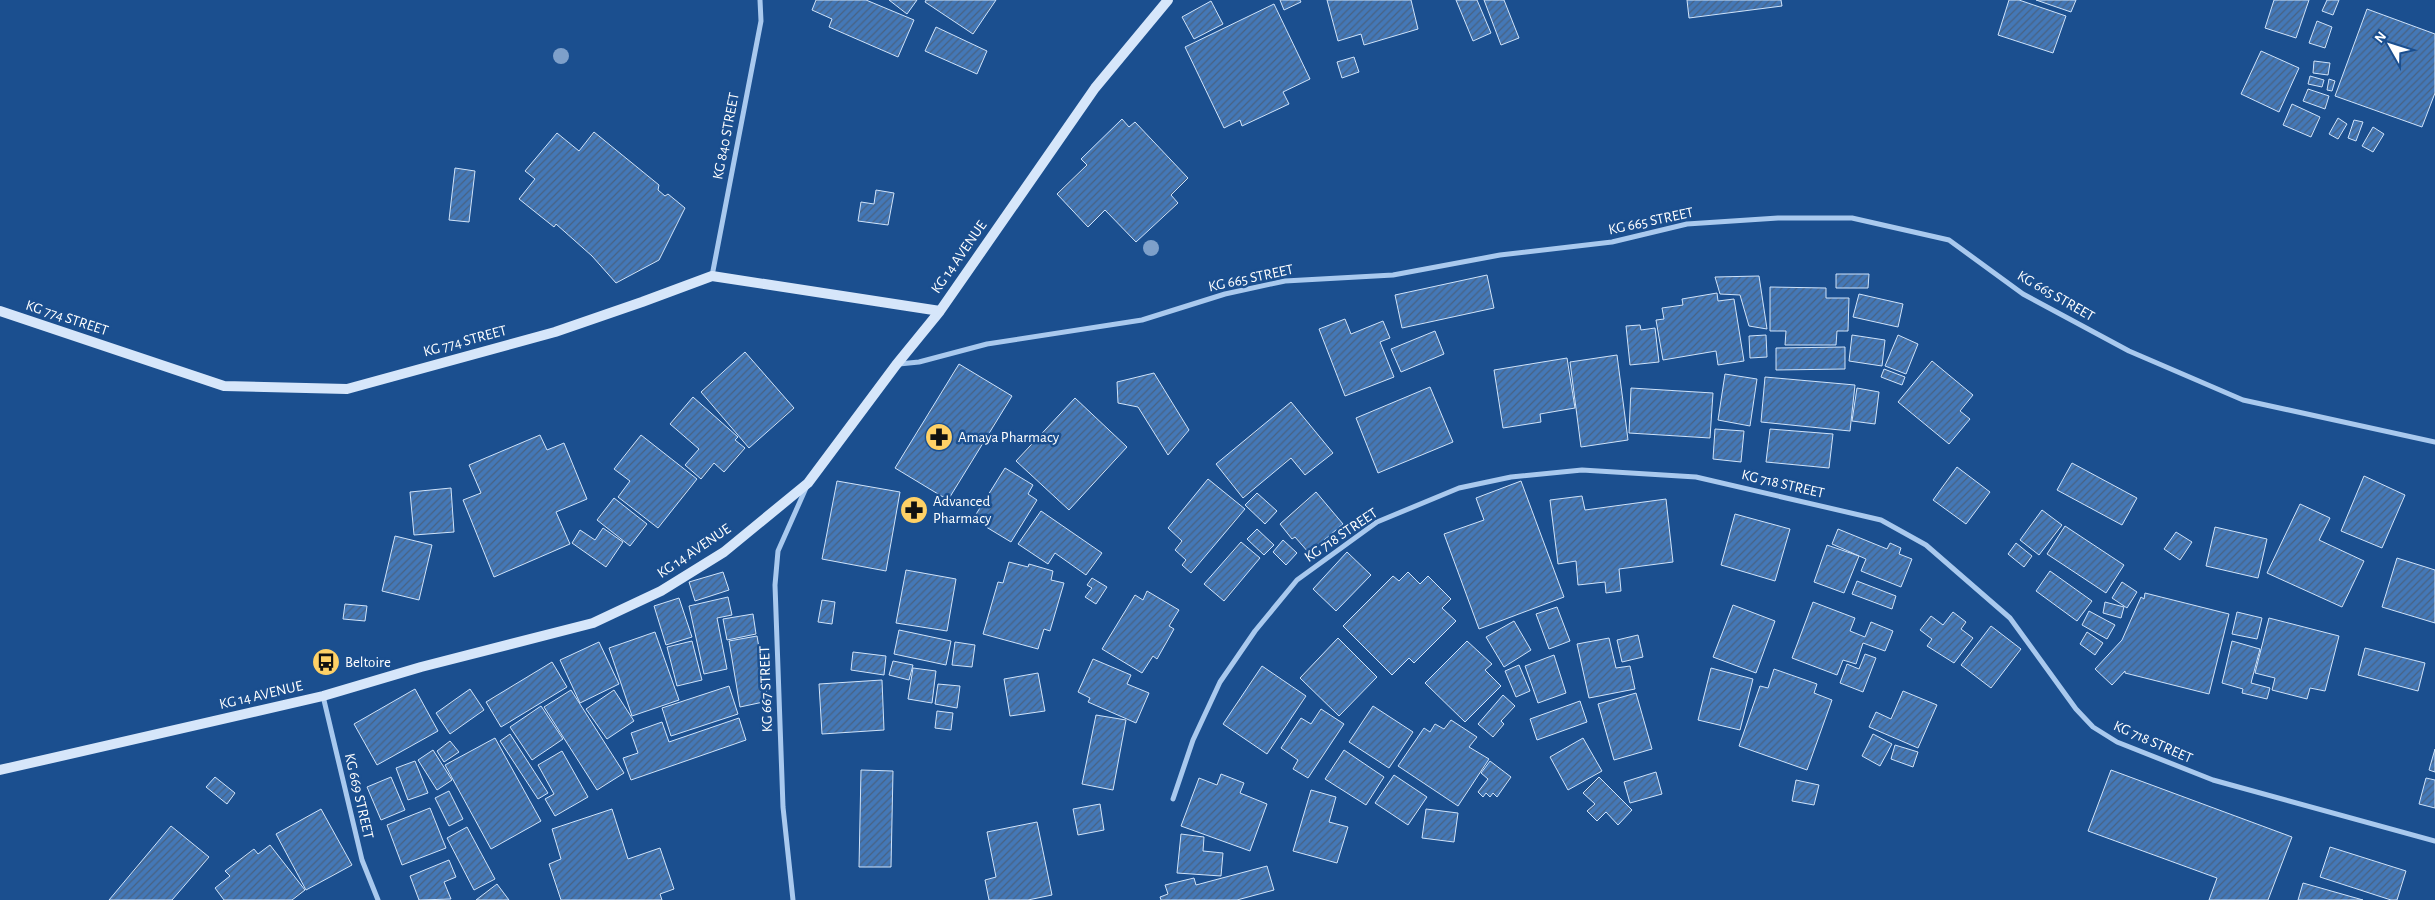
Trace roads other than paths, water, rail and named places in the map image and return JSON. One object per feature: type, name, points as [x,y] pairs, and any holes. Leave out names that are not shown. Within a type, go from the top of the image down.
[{"type":"main road","name":"KG 14 AVENUE","points":[[0,770],[323,696],[421,666],[593,623],[661,591],[724,552],[808,483],[896,365],[940,311],[1095,88],[1168,0]]},
{"type":"main road","name":"KG 774 STREET","points":[[0,311],[224,386],[347,389],[555,332],[712,276],[940,311]]},
{"type":"street","name":"KG 840 STREET","points":[[712,276],[761,21],[760,0]]},
{"type":"street","name":"KG 665 STREET","points":[[896,365],[919,362],[987,344],[1142,320],[1225,294],[1285,281],[1393,275],[1500,255],[1612,242],[1687,224],[1778,218],[1852,218],[1949,240],[2023,294],[2121,347],[2243,400],[2435,442]]},
{"type":"street","name":"KG 718 STREET","points":[[1173,798],[1193,740],[1220,682],[1254,631],[1297,580],[1377,522],[1459,488],[1511,477],[1582,470],[1696,477],[1881,520],[1926,545],[2010,618],[2076,709],[2093,727],[2117,742],[2213,780],[2435,841]]},
{"type":"street","name":"KG 667 STREET","points":[[793,900],[783,807],[775,585],[778,551],[808,483]]},
{"type":"street","name":"KG 669 STREET","points":[[323,696],[362,860],[378,900]]},
{"type":"place","name":"Amaya Pharmacy","points":[[939,437]]},
{"type":"place","name":"Advanced Pharmacy","points":[[914,510]]},
{"type":"place","name":"Beltoire","points":[[326,662]]}]
